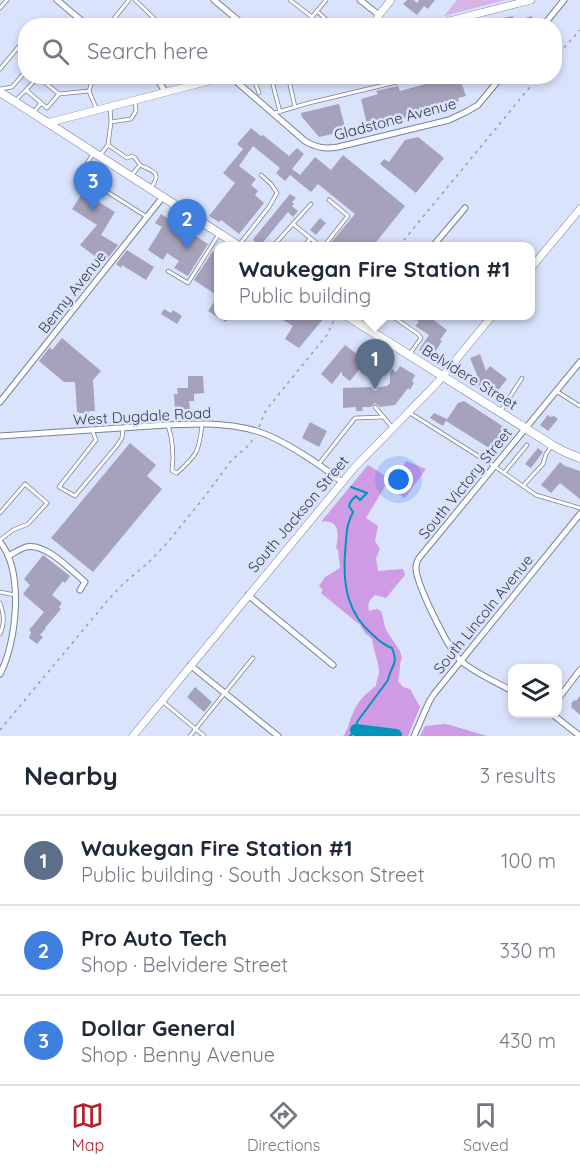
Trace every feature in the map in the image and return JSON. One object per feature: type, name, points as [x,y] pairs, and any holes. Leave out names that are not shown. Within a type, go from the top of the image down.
[{"type":"main road","points":[[0,91],[232,242]]},
{"type":"main road","name":"Belvidere Street","points":[[354,320],[552,445],[580,458]]},
{"type":"street","points":[[57,0],[78,18]]},
{"type":"street","points":[[64,6],[68,0]]},
{"type":"street","points":[[214,0],[235,18]]},
{"type":"street","points":[[360,0],[378,15]]},
{"type":"street","points":[[377,18],[391,0]]},
{"type":"street","points":[[461,18],[531,0]]},
{"type":"street","points":[[549,18],[564,0]]},
{"type":"street","points":[[161,84],[165,92]]},
{"type":"street","points":[[47,123],[196,84]]},
{"type":"street","name":"Gladstone Avenue","points":[[239,84],[277,113],[305,141],[314,147],[325,149],[450,120],[478,105],[495,84]]},
{"type":"street","name":"Benny Avenue","points":[[0,402],[162,198]]},
{"type":"street","points":[[436,242],[465,208]]},
{"type":"street","points":[[535,263],[580,208]]},
{"type":"street","points":[[365,327],[371,320]]},
{"type":"street","name":"South Jackson Street","points":[[132,736],[342,482],[442,376],[488,320]]},
{"type":"street","name":"South Victory Street","points":[[460,660],[451,649],[426,597],[418,578],[417,561],[580,362]]},
{"type":"street","name":"West Dugdale Road","points":[[0,436],[202,423],[228,424],[257,431],[287,446],[342,482]]},
{"type":"street","name":"South Lincoln Avenue","points":[[414,736],[429,702],[460,660],[580,514]]},
{"type":"street","points":[[0,541],[8,556],[15,595],[14,631],[10,651],[0,674]]},
{"type":"street","points":[[8,556],[27,547],[39,547],[49,552],[85,582],[80,590]]},
{"type":"street","points":[[248,595],[333,664]]},
{"type":"street","points":[[460,660],[508,688]]},
{"type":"street","points":[[190,665],[278,736]]},
{"type":"street","points":[[562,694],[580,670]]},
{"type":"street","points":[[557,718],[580,736]]},
{"type":"lane","points":[[0,8],[7,0]]},
{"type":"lane","points":[[114,18],[129,0]]},
{"type":"lane","points":[[135,0],[154,18]]},
{"type":"lane","points":[[290,0],[312,17],[326,0]]},
{"type":"lane","points":[[316,12],[323,18]]},
{"type":"lane","points":[[0,69],[18,48]]},
{"type":"lane","points":[[0,91],[12,87],[18,80]]},
{"type":"lane","points":[[14,102],[29,92],[35,84]]},
{"type":"lane","points":[[45,84],[56,93],[88,91]]},
{"type":"lane","points":[[88,91],[91,84]]},
{"type":"lane","points":[[256,84],[260,93]]},
{"type":"lane","points":[[273,84],[277,113],[388,84]]},
{"type":"lane","points":[[290,84],[295,107]]},
{"type":"lane","points":[[88,91],[97,110]]},
{"type":"lane","points":[[29,92],[47,108],[56,93]]},
{"type":"lane","points":[[111,122],[131,119],[136,111],[135,100]]},
{"type":"lane","points":[[32,113],[42,103]]},
{"type":"lane","points":[[110,107],[108,145],[82,171],[87,179],[147,217]]},
{"type":"lane","points":[[108,145],[127,158],[132,156],[140,165],[154,171],[156,180],[150,189]]},
{"type":"lane","points":[[113,166],[122,155]]},
{"type":"lane","points":[[130,177],[140,165]]},
{"type":"lane","points":[[241,242],[269,207],[277,193],[261,175]]},
{"type":"lane","points":[[325,242],[348,216],[329,200]]},
{"type":"lane","points":[[277,242],[311,204]]},
{"type":"lane","points":[[293,224],[316,242]]},
{"type":"lane","points":[[168,271],[188,283],[219,234]]},
{"type":"lane","points":[[307,242],[310,238]]},
{"type":"lane","points":[[399,320],[421,338],[409,355]]},
{"type":"lane","points":[[375,387],[375,369],[392,344]]},
{"type":"lane","points":[[500,412],[522,378]]},
{"type":"lane","points":[[556,391],[580,406]]},
{"type":"lane","points":[[375,407],[393,429]]},
{"type":"lane","points":[[409,412],[536,495],[580,508]]},
{"type":"lane","points":[[318,465],[355,418],[383,417]]},
{"type":"lane","points":[[168,425],[174,456],[172,471],[177,473],[195,457],[202,423]]},
{"type":"lane","points":[[92,430],[96,440],[59,487],[75,496],[116,447],[122,438],[123,428]]},
{"type":"lane","points":[[504,474],[527,445]]},
{"type":"lane","points":[[523,486],[543,464],[552,445]]},
{"type":"lane","points":[[0,513],[25,484],[47,503],[28,524],[13,530],[0,541]]},
{"type":"lane","points":[[0,592],[15,595]]},
{"type":"lane","points":[[0,603],[4,614],[4,624],[0,634]]},
{"type":"lane","points":[[190,736],[253,658]]},
{"type":"lane","points":[[161,701],[204,736]]},
{"type":"path","points":[[562,51],[580,30]]},
{"type":"path","points":[[402,242],[532,84]]},
{"type":"path","points":[[258,428],[266,410],[327,335],[334,320]]},
{"type":"path","points":[[0,730],[108,600],[167,543],[231,461],[250,444],[256,435]]},
{"type":"shaded area","points":[[457,0],[506,0],[444,16]]},
{"type":"shaded area","points":[[406,461],[426,469],[405,498],[385,486],[366,518],[378,526],[375,541],[380,549],[376,558],[378,571],[403,569],[405,575],[386,598],[375,595],[368,606],[369,611],[377,609],[381,611],[386,630],[402,658],[398,681],[403,687],[410,689],[420,707],[408,736],[343,736],[357,705],[376,686],[379,668],[372,639],[360,625],[321,593],[323,590],[319,586],[325,577],[340,568],[336,548],[337,529],[332,523],[321,522],[368,465],[389,478],[397,478]]},
{"type":"shaded area","points":[[444,724],[487,736],[420,736],[425,726]]},
{"type":"building","points":[[407,0],[414,0],[417,3],[419,0],[435,0],[428,9],[424,6],[417,15],[403,4]]},
{"type":"building","points":[[426,84],[462,84],[466,96],[458,98],[459,101],[446,104],[449,111],[434,116],[430,110],[419,117],[413,118],[412,116],[368,128],[361,99],[378,94],[376,91],[398,86],[400,91]]},
{"type":"building","points":[[339,104],[346,131],[319,137],[302,117],[301,113]]},
{"type":"building","points":[[251,128],[289,156],[297,148],[304,154],[292,169],[300,175],[315,157],[331,170],[343,155],[405,206],[376,242],[331,242],[355,214],[318,184],[311,192],[290,175],[285,181],[276,173],[280,168],[253,146],[239,166],[256,179],[251,185],[258,191],[255,195],[264,203],[239,234],[221,220],[219,222],[209,216],[235,183],[223,173],[243,149],[237,144]]},
{"type":"building","points":[[418,137],[444,158],[416,193],[380,164],[384,159],[389,162],[405,140]]},
{"type":"building","points":[[83,192],[115,212],[101,235],[118,245],[104,263],[80,245],[97,225],[72,209]]},
{"type":"building","points":[[290,194],[296,198],[292,206],[298,211],[293,217],[288,212],[263,242],[255,242],[254,238]]},
{"type":"building","points":[[161,214],[208,244],[188,276],[174,268],[179,261],[167,253],[163,260],[148,250],[162,227],[155,223]]},
{"type":"building","points":[[320,218],[326,223],[316,235],[310,230]]},
{"type":"building","points":[[127,250],[154,267],[146,280],[122,265],[121,268],[116,264]]},
{"type":"building","points":[[213,251],[214,252],[214,293],[194,280]]},
{"type":"building","points":[[214,302],[214,315],[208,311]]},
{"type":"building","points":[[164,309],[171,313],[173,310],[182,316],[177,324],[161,314]]},
{"type":"building","points":[[283,320],[322,320],[299,348],[285,339],[293,326]]},
{"type":"building","points":[[417,320],[434,320],[447,330],[432,357],[419,350],[429,335],[415,326],[419,322]]},
{"type":"building","points":[[62,338],[101,371],[93,380],[95,411],[77,412],[75,382],[64,382],[39,361],[50,347],[52,350]]},
{"type":"building","points":[[345,345],[366,361],[350,381],[342,375],[342,371],[332,384],[321,374]]},
{"type":"building","points":[[480,354],[486,371],[490,366],[507,379],[496,393],[488,387],[483,392],[474,386],[479,380],[470,358]]},
{"type":"building","points":[[400,366],[415,375],[412,381],[414,383],[395,405],[380,407],[375,403],[371,407],[362,407],[363,411],[356,411],[356,407],[343,408],[343,388],[371,387],[376,391],[379,387],[390,383],[392,369],[396,372]]},
{"type":"building","points":[[188,376],[203,376],[204,393],[194,394],[194,401],[189,401],[190,409],[175,410],[174,394],[178,394],[177,388],[188,388]]},
{"type":"building","points":[[464,401],[510,431],[494,451],[446,421],[458,403]]},
{"type":"building","points":[[434,413],[447,419],[443,426],[430,418]]},
{"type":"building","points":[[548,415],[558,419],[548,431],[540,425]]},
{"type":"building","points":[[310,422],[327,431],[319,447],[302,438]]},
{"type":"building","points":[[130,443],[156,465],[147,476],[162,489],[93,572],[51,538]]},
{"type":"building","points":[[538,448],[543,452],[531,468],[525,464]]},
{"type":"building","points":[[560,462],[580,471],[580,499],[560,483],[551,493],[541,485]]},
{"type":"building","points":[[43,555],[70,576],[52,595],[62,603],[59,607],[61,609],[40,635],[43,637],[37,644],[29,638],[31,632],[29,630],[44,612],[23,594],[30,585],[24,579]]},
{"type":"building","points":[[195,687],[212,702],[204,712],[187,697]]},
{"type":"building","points":[[580,696],[580,715],[571,707],[571,704]]},
{"type":"waterway","points":[[350,736],[356,730],[357,722],[388,680],[395,658],[392,648],[386,646],[364,626],[348,598],[345,553],[347,528],[353,512],[349,506],[356,496],[360,500],[367,493],[351,487]]},
{"type":"waterway","points":[[356,730],[396,735]]},
{"type":"place","name":"Dollar General","points":[[93,211]]},
{"type":"place","name":"Pro Auto Tech","points":[[187,249]]},
{"type":"place","name":"Waukegan Fire Station #1","points":[[375,389]]}]
